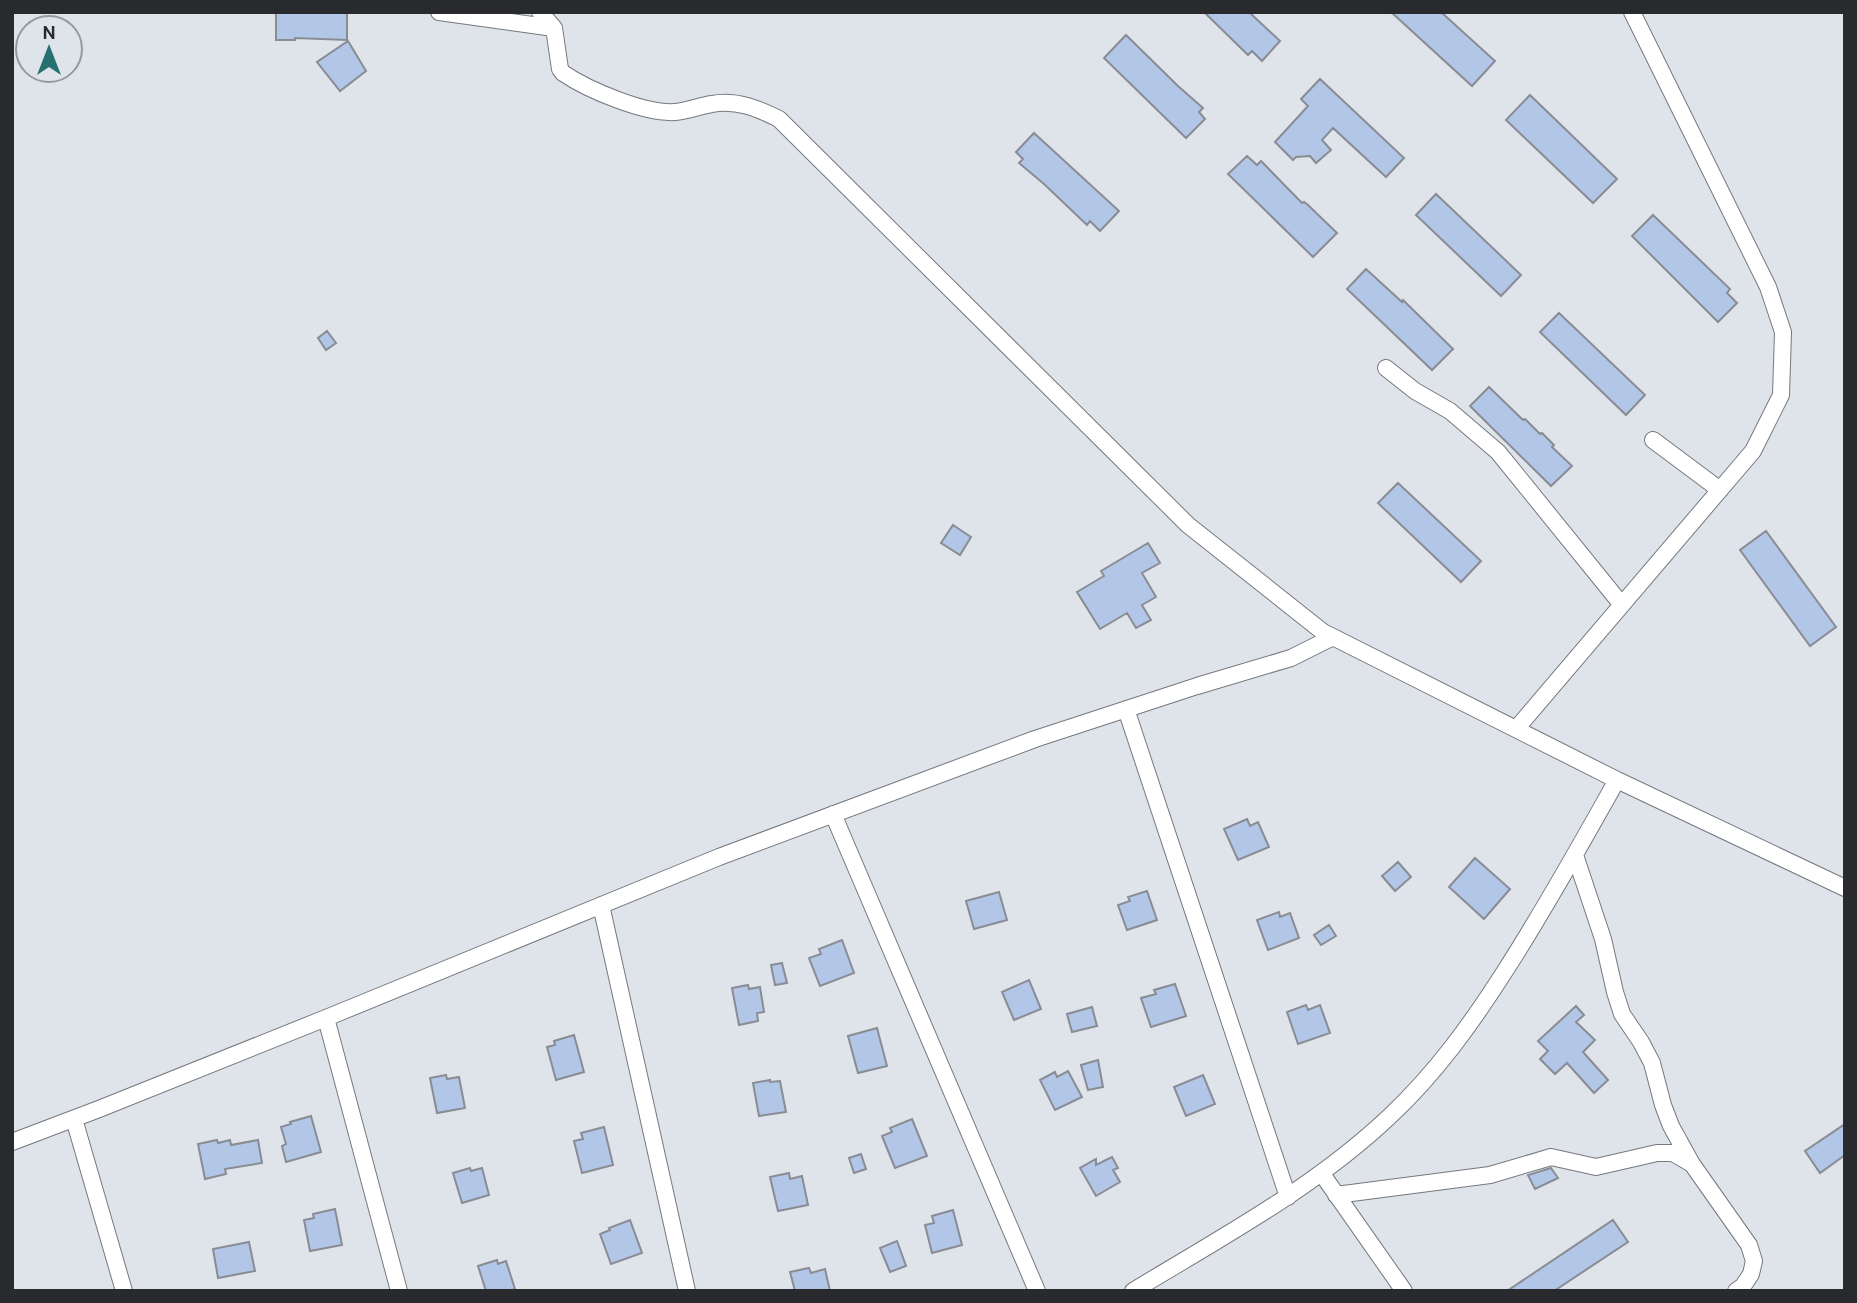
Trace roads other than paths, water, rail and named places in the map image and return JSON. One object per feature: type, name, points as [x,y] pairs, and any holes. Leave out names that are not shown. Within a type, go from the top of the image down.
[{"type":"street","points":[[439,12],[554,28]]},
{"type":"street","points":[[540,12],[554,28],[560,69],[621,102],[673,113],[718,103],[745,105],[779,120],[1188,524],[1323,632],[1617,780],[1845,888]]},
{"type":"street","points":[[1516,729],[1753,451],[1781,395],[1783,332],[1769,287],[1632,12]]},
{"type":"street","points":[[1386,368],[1415,391],[1450,411],[1498,452],[1622,605]]},
{"type":"street","points":[[1653,440],[1720,490]]},
{"type":"street","points":[[12,1142],[326,1018],[719,857],[1035,738],[1291,658],[1334,637]]},
{"type":"street","points":[[1126,709],[1288,1197]]},
{"type":"street","points":[[1133,1291],[1321,1174],[1390,1117],[1423,1083],[1474,1020],[1541,915],[1617,780]]},
{"type":"street","points":[[834,814],[1037,1291]]},
{"type":"street","points":[[1575,855],[1603,939],[1622,1014],[1652,1063],[1671,1126],[1692,1164],[1749,1245],[1754,1261],[1752,1274],[1737,1291]]},
{"type":"street","points":[[601,905],[687,1291]]},
{"type":"street","points":[[326,1018],[399,1291]]},
{"type":"street","points":[[74,1119],[124,1291]]},
{"type":"street","points":[[1336,1195],[1490,1175],[1551,1157],[1596,1167],[1657,1153],[1673,1153],[1692,1164]]},
{"type":"street","points":[[1321,1174],[1404,1291]]}]
